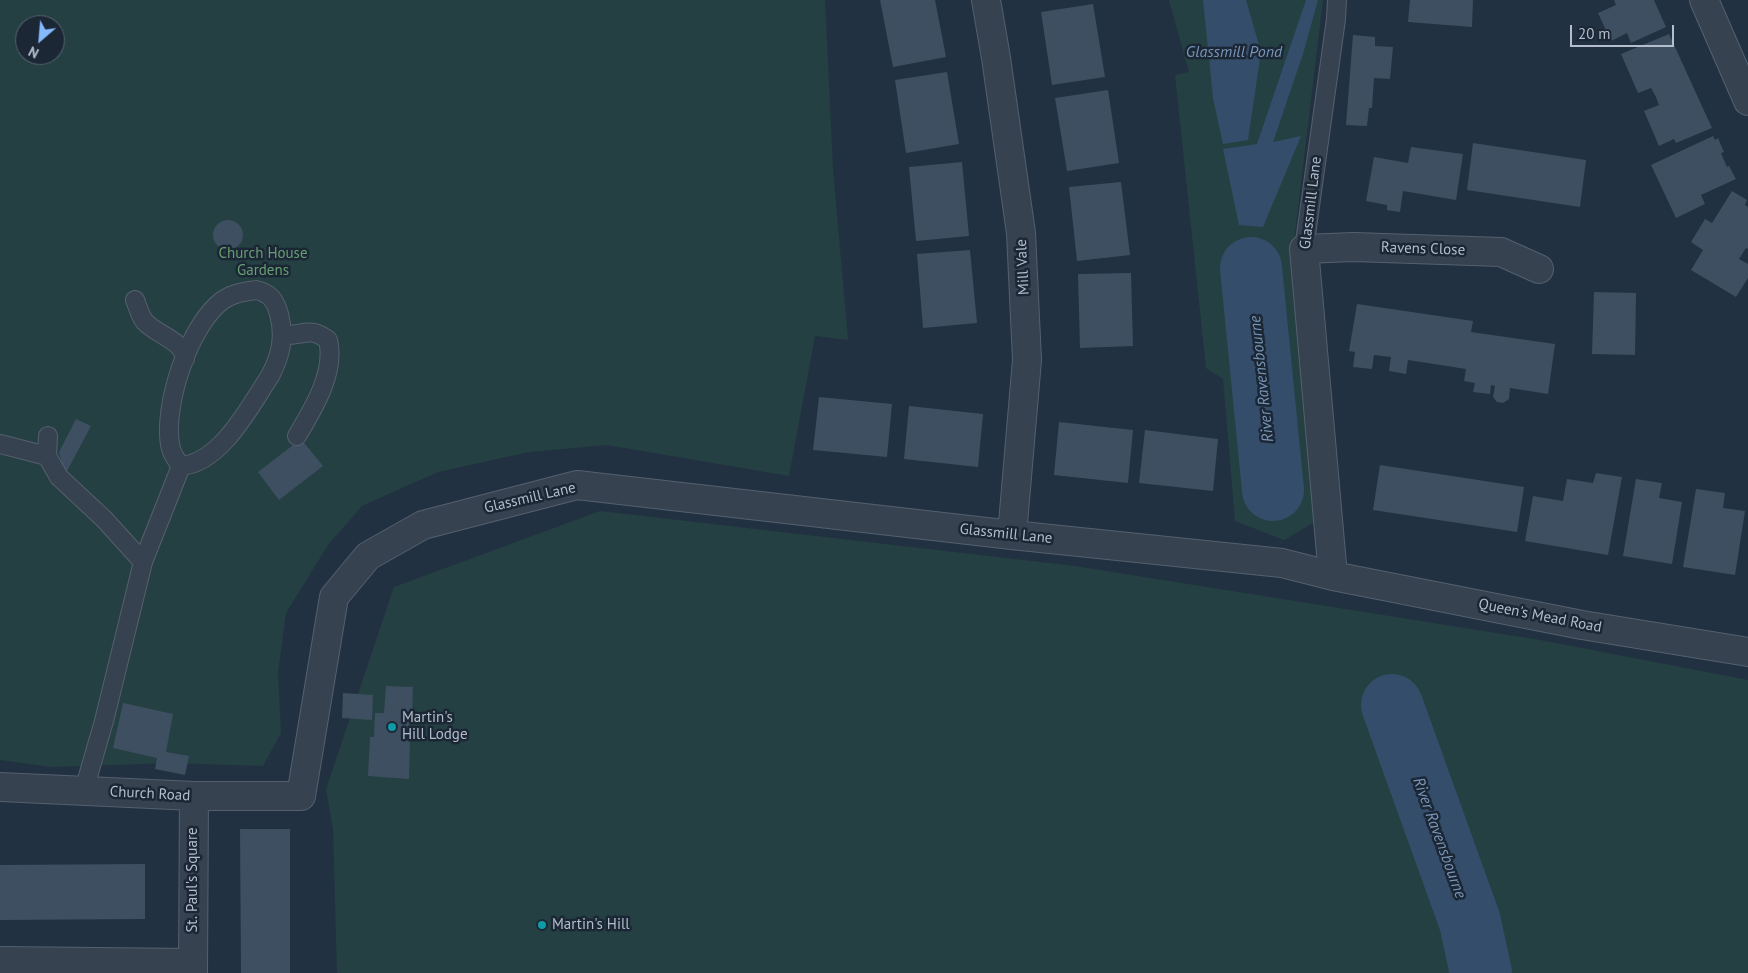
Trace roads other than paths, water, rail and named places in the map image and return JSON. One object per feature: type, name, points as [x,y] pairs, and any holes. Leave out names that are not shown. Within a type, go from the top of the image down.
[{"type":"street","name":"Mill Vale","points":[[986,0],[1022,233],[1027,360],[1012,535]]},
{"type":"street","points":[[1704,0],[1748,100]]},
{"type":"street","name":"Ravens Close","points":[[1304,249],[1354,247],[1501,252],[1538,269]]},
{"type":"street","name":"Glassmill Lane","points":[[301,796],[334,597],[368,556],[423,525],[577,485],[1012,535],[1282,563],[1333,576],[1304,249]]},
{"type":"street","name":"Queen's Mead Road","points":[[1333,576],[1582,625],[1748,652]]},
{"type":"street","name":"Church Road","points":[[0,787],[194,796],[301,796]]},
{"type":"street","name":"St. Paul's Square","points":[[0,961],[193,968],[194,796]]},
{"type":"lane","name":"Glassmill Lane","points":[[1304,249],[1336,19],[1337,0]]},
{"type":"lane","points":[[256,290],[269,295],[274,300],[283,329],[276,364],[270,376],[233,431],[212,453],[188,465],[181,466],[171,451],[168,429],[173,392],[199,329],[222,300],[239,292],[256,290]]},
{"type":"lane","points":[[135,300],[143,320],[151,328],[182,348],[185,359]]},
{"type":"lane","points":[[282,335],[294,335],[311,331],[319,333],[328,340],[331,351],[330,362],[318,399],[297,436]]},
{"type":"lane","points":[[48,436],[47,456],[59,477],[104,519],[143,562]]},
{"type":"lane","points":[[0,444],[47,456]]},
{"type":"lane","points":[[84,790],[104,721],[143,562],[181,466]]},
{"type":"water","name":"Glassmill Pond","points":[[1203,0],[1246,0],[1261,52],[1248,140],[1223,144],[1213,98]]},
{"type":"water","points":[[1306,0],[1318,0],[1303,54],[1273,142],[1301,136],[1263,227],[1239,225],[1223,149],[1257,144]]},
{"type":"waterway","name":"River Ravensbourne","points":[[1251,268],[1273,490]]},
{"type":"waterway","name":"River Ravensbourne","points":[[1392,705],[1470,922],[1481,973]]},
{"type":"place","name":"Martin's Hill Lodge","points":[[392,727]]},
{"type":"place","name":"Martin's Hill","points":[[542,925]]},
{"type":"park label","name":"Church House Gardens","points":[[263,262]]}]
